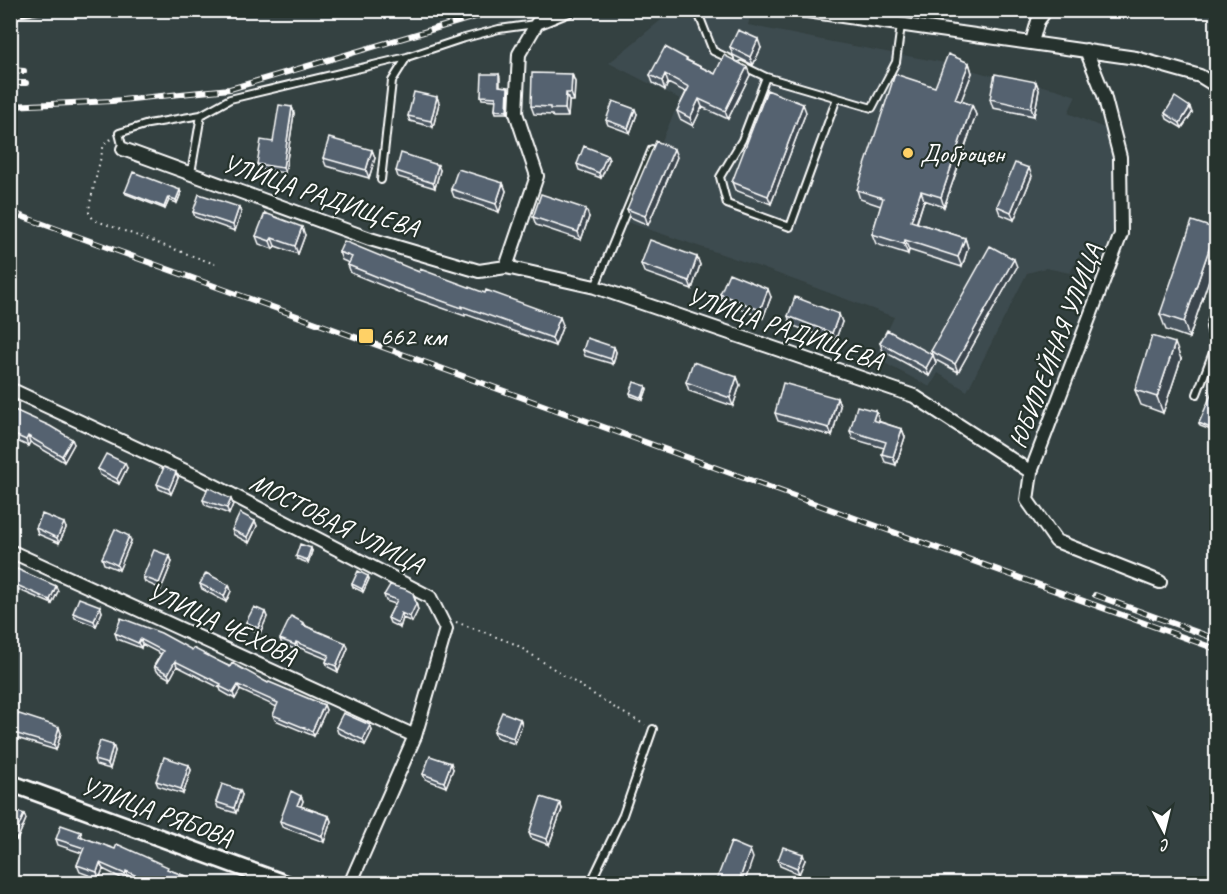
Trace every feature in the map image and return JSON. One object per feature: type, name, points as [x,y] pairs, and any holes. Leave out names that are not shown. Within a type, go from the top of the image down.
[{"type":"street","points":[[506,267],[537,176],[516,113],[519,54],[537,23],[569,10]]},
{"type":"street","points":[[800,10],[1136,58],[1200,76],[1216,86]]},
{"type":"street","points":[[1032,42],[1038,21],[1046,10]]},
{"type":"street","name":"ЮБИЛЕЙНАЯ УЛИЦА","points":[[1086,50],[1104,95],[1120,157],[1121,234],[1031,472],[1027,500],[1056,541],[1160,582]]},
{"type":"street","name":"УЛИЦА РАДИЩЕВА","points":[[123,149],[381,242],[479,271],[506,267],[595,287],[914,396],[1031,472]]},
{"type":"street","name":"МОСТОВАЯ УЛИЦА","points":[[10,389],[196,476],[430,597],[439,615]]},
{"type":"street","name":"УЛИЦА ЧЕХОВА","points":[[10,551],[415,736]]},
{"type":"street","points":[[350,884],[415,736],[446,629],[439,615]]},
{"type":"street","name":"УЛИЦА РЯБОВА","points":[[10,783],[287,884]]},
{"type":"lane","points":[[698,10],[713,51],[766,77],[872,108],[896,62],[901,24]]},
{"type":"lane","points":[[123,149],[119,133],[148,124],[201,115],[230,99],[407,57],[499,29],[537,23]]},
{"type":"lane","points":[[381,180],[392,81],[407,57]]},
{"type":"lane","points":[[766,77],[742,140],[720,177],[727,204],[790,226],[837,98]]},
{"type":"lane","points":[[191,173],[201,115]]},
{"type":"lane","points":[[595,287],[652,149]]},
{"type":"lane","points":[[1197,394],[1215,347],[1213,328],[1216,305]]},
{"type":"lane","points":[[590,884],[623,815],[653,729]]},
{"type":"path","points":[[119,133],[104,144],[90,203],[89,213],[94,220],[215,264]]},
{"type":"path","points":[[439,615],[515,644],[615,708],[653,729]]},
{"type":"shaded area","points":[[672,11],[725,11],[750,18],[748,25],[951,64],[985,74],[1056,89],[1076,96],[1068,113],[1111,131],[1116,223],[1099,268],[1079,256],[1070,273],[1046,268],[1027,273],[967,391],[938,373],[930,387],[875,358],[894,317],[754,265],[627,222],[680,99],[609,63]]},
{"type":"building","points":[[738,30],[758,39],[750,57],[730,47]]},
{"type":"building","points":[[665,47],[715,74],[724,55],[747,67],[725,111],[699,99],[690,118],[677,111],[689,87],[665,74],[662,81],[650,75]]},
{"type":"building","points":[[948,54],[969,63],[955,99],[972,105],[941,197],[921,191],[911,221],[965,238],[958,257],[905,240],[904,244],[872,234],[883,198],[857,190],[895,74],[935,87]]},
{"type":"building","points":[[532,73],[572,74],[571,93],[566,93],[565,109],[531,106]]},
{"type":"building","points":[[482,74],[499,74],[499,86],[508,87],[507,111],[495,110],[496,97],[481,96]]},
{"type":"building","points":[[995,74],[1036,82],[1031,108],[990,99]]},
{"type":"building","points":[[767,90],[803,104],[768,196],[732,182]]},
{"type":"building","points":[[414,92],[437,97],[431,121],[408,116]]},
{"type":"building","points":[[1175,97],[1190,107],[1180,123],[1165,113]]},
{"type":"building","points":[[613,101],[635,109],[628,128],[606,120]]},
{"type":"building","points":[[279,105],[292,107],[283,168],[257,164],[261,140],[273,142]]},
{"type":"building","points":[[329,138],[372,150],[366,170],[323,158]]},
{"type":"building","points":[[656,141],[674,149],[645,216],[627,209]]},
{"type":"building","points":[[584,146],[607,155],[599,173],[577,164]]},
{"type":"building","points":[[401,153],[438,165],[433,183],[396,171]]},
{"type":"building","points":[[1015,163],[1029,168],[1011,212],[997,206]]},
{"type":"building","points":[[458,169],[503,183],[496,204],[451,189]]},
{"type":"building","points":[[133,172],[180,190],[176,200],[168,197],[164,207],[125,192]]},
{"type":"building","points":[[199,194],[239,207],[233,225],[193,212]]},
{"type":"building","points":[[541,194],[586,209],[578,232],[533,217]]},
{"type":"building","points":[[265,213],[302,227],[295,246],[272,238],[270,241],[256,236]]},
{"type":"building","points":[[1192,221],[1216,229],[1184,322],[1160,314]]},
{"type":"building","points":[[650,240],[697,257],[689,281],[641,264]]},
{"type":"building","points":[[344,241],[419,272],[420,269],[485,293],[486,290],[560,317],[552,338],[405,288],[348,265],[352,257],[339,252]]},
{"type":"building","points":[[990,246],[1014,259],[955,364],[931,351]]},
{"type":"building","points":[[729,273],[768,289],[760,310],[720,294]]},
{"type":"building","points":[[795,297],[839,314],[832,333],[788,316]]},
{"type":"building","points":[[887,330],[933,355],[926,368],[880,343]]},
{"type":"building","points":[[1152,336],[1175,343],[1157,397],[1135,390]]},
{"type":"building","points":[[587,338],[614,347],[611,359],[583,350]]},
{"type":"building","points":[[693,362],[737,377],[730,398],[686,382]]},
{"type":"building","points":[[634,382],[646,386],[642,398],[630,393]]},
{"type":"building","points":[[783,383],[837,398],[829,428],[775,413]]},
{"type":"building","points":[[1213,390],[1216,391],[1215,430],[1199,423]]},
{"type":"building","points":[[857,406],[876,411],[873,420],[902,429],[893,457],[882,454],[886,442],[850,431]]},
{"type":"building","points":[[10,408],[72,439],[62,456],[28,436],[26,440],[10,433]]},
{"type":"building","points":[[106,454],[125,463],[117,479],[98,469]]},
{"type":"building","points":[[164,467],[176,472],[169,489],[157,484]]},
{"type":"building","points":[[208,487],[231,499],[227,508],[203,500]]},
{"type":"building","points":[[240,513],[255,521],[247,537],[232,530]]},
{"type":"building","points":[[42,514],[64,523],[57,538],[36,528]]},
{"type":"building","points":[[115,529],[129,536],[117,565],[102,558]]},
{"type":"building","points":[[300,544],[311,548],[307,560],[296,556]]},
{"type":"building","points":[[154,550],[170,556],[159,583],[143,577]]},
{"type":"building","points":[[10,566],[56,586],[50,600],[10,582]]},
{"type":"building","points":[[358,571],[368,576],[362,589],[352,584]]},
{"type":"building","points":[[206,573],[229,585],[224,596],[200,584]]},
{"type":"building","points":[[390,585],[413,593],[416,604],[410,617],[401,613],[398,623],[388,618],[397,600],[384,595]]},
{"type":"building","points":[[79,598],[100,606],[94,621],[73,613]]},
{"type":"building","points":[[254,607],[265,612],[258,628],[246,622]]},
{"type":"building","points":[[291,616],[304,623],[303,625],[346,643],[336,666],[326,662],[329,655],[296,642],[295,645],[280,639]]},
{"type":"building","points":[[121,618],[161,633],[230,667],[232,663],[268,683],[324,705],[312,731],[273,715],[278,703],[238,685],[233,693],[219,686],[221,684],[175,661],[168,674],[154,666],[163,651],[140,639],[138,643],[115,633]]},
{"type":"building","points":[[10,711],[59,727],[54,745],[10,733]]},
{"type":"building","points":[[502,712],[520,719],[513,738],[494,731]]},
{"type":"building","points":[[343,713],[370,725],[363,740],[336,727]]},
{"type":"building","points":[[100,741],[113,745],[108,764],[94,760]]},
{"type":"building","points":[[430,756],[451,763],[444,782],[423,774]]},
{"type":"building","points":[[164,757],[189,765],[181,789],[156,781]]},
{"type":"building","points":[[222,784],[240,790],[234,808],[216,802]]},
{"type":"building","points":[[291,791],[301,796],[297,805],[329,816],[322,836],[280,821]]},
{"type":"building","points":[[541,797],[560,803],[547,839],[529,833]]},
{"type":"building","points":[[10,809],[24,814],[15,835],[10,833]]},
{"type":"building","points":[[61,825],[81,832],[79,836],[115,849],[117,844],[168,867],[167,869],[206,884],[145,884],[146,880],[100,863],[97,872],[77,865],[84,848],[56,839]]},
{"type":"building","points":[[731,842],[750,850],[738,884],[715,884]]},
{"type":"building","points":[[783,847],[803,854],[797,868],[778,860]]},
{"type":"building","points":[[369,879],[379,884],[367,884]]},
{"type":"railway","points":[[10,16],[53,10]]},
{"type":"railway","points":[[10,106],[112,101],[230,89],[478,16],[489,10]]},
{"type":"railway","points":[[10,70],[24,71]]},
{"type":"railway","points":[[10,83],[26,83]]},
{"type":"railway","points":[[10,212],[1216,649]]},
{"type":"railway","points":[[1095,595],[1216,639]]},
{"type":"place","name":"Доброцен","points":[[908,153]]},
{"type":"place","name":"662 км","points":[[366,336]]}]
